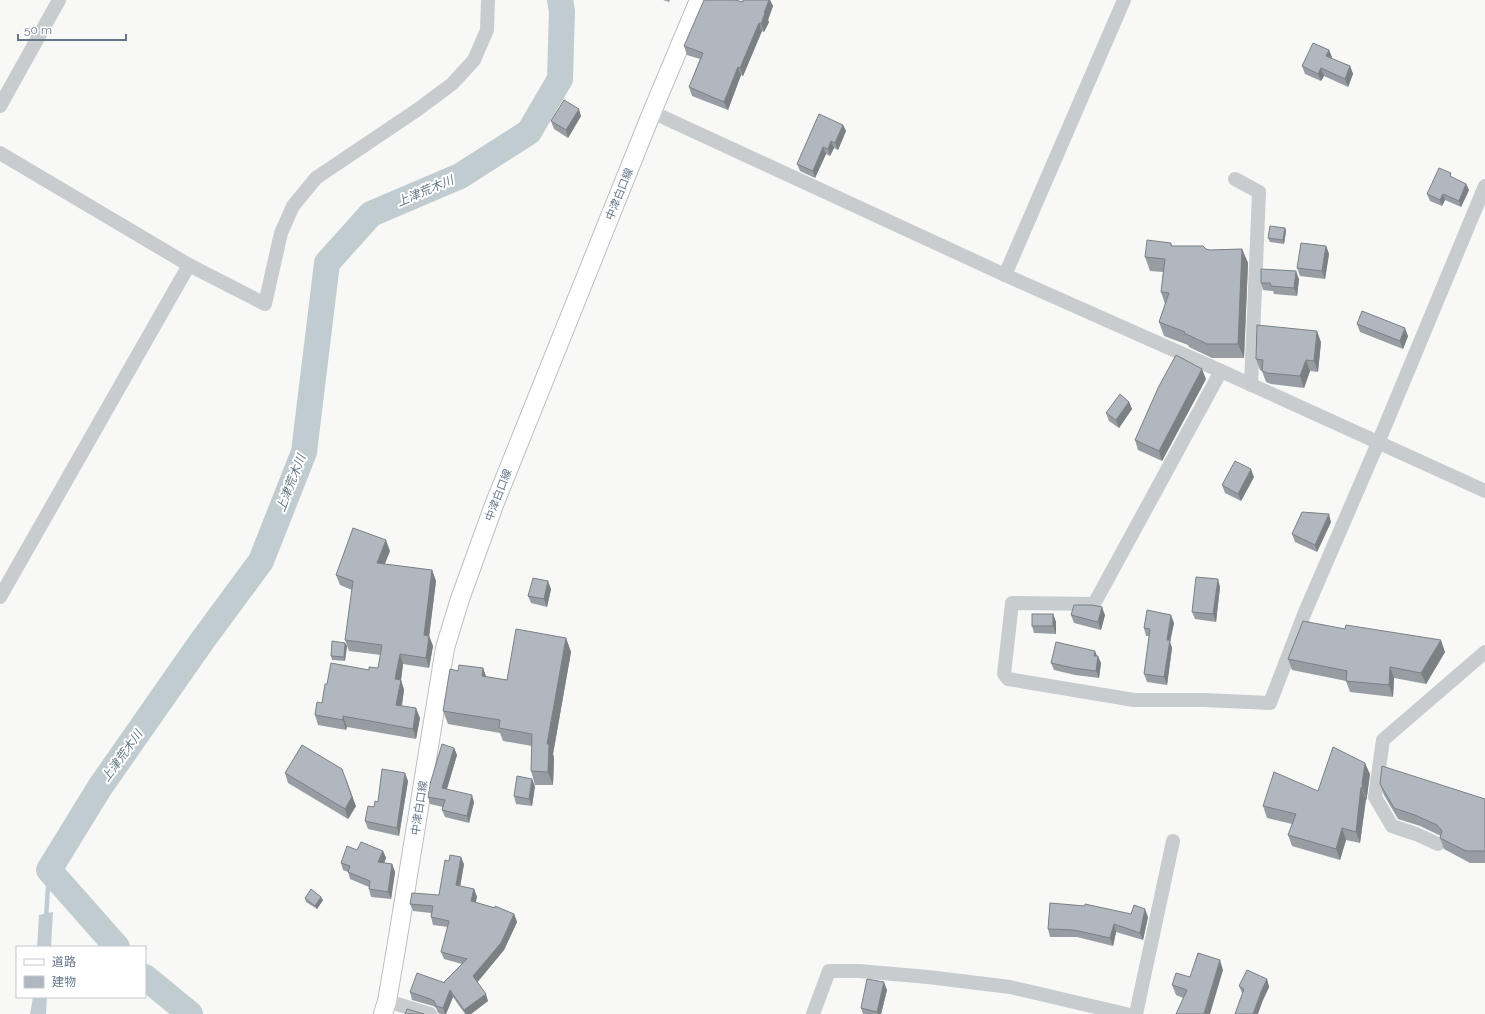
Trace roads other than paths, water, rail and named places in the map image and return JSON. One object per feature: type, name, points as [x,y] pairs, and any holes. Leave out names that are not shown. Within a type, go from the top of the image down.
[{"type":"main road","name":"中津白口線","points":[[385,1007],[445,648],[494,505],[652,112],[699,0]]},
{"type":"street","points":[[0,106],[59,0]]},
{"type":"street","points":[[0,153],[189,265],[265,304],[281,232],[293,206],[316,178],[418,110],[452,84],[474,60],[487,30],[488,0]]},
{"type":"street","points":[[1005,275],[1124,0]]},
{"type":"street","points":[[652,112],[1005,275],[1221,371],[1485,492]]},
{"type":"street","points":[[1236,179],[1259,192],[1250,254],[1251,385]]},
{"type":"street","points":[[1221,371],[1094,604],[1012,603],[1004,674],[1008,679],[1134,700],[1204,700],[1270,703],[1305,612],[1378,443],[1485,186]]},
{"type":"street","points":[[0,597],[189,265]]},
{"type":"street","points":[[1438,844],[1416,834],[1392,826],[1375,797],[1384,740],[1485,652]]},
{"type":"street","points":[[1136,1014],[1174,841]]},
{"type":"street","points":[[813,1014],[829,971],[920,976],[1010,987],[1126,1014]]},
{"type":"street","points":[[385,1007],[430,1014]]},
{"type":"waterway","name":"上津荒木川","points":[[116,946],[49,870],[100,787],[202,641],[261,561],[304,452],[327,263],[371,214],[460,176],[529,132],[560,79],[562,11],[560,0]]},
{"type":"waterway","points":[[46,919],[49,870]]},
{"type":"waterway","name":"上津荒木川","points":[[146,978],[190,1014]]}]
